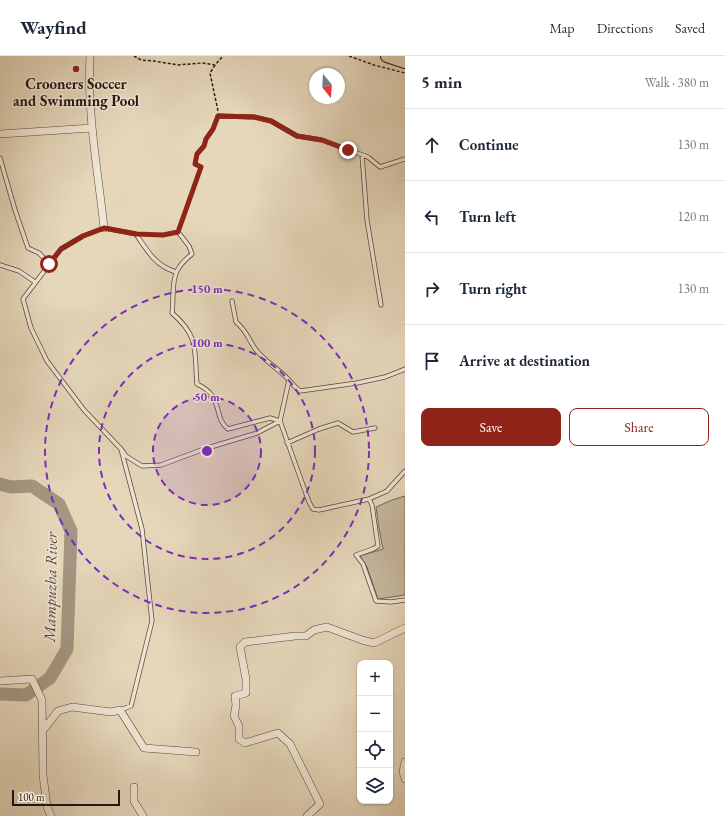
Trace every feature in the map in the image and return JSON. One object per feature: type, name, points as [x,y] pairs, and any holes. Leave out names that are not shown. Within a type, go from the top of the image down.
[{"type":"highway","points":[[387,56],[405,62]]},
{"type":"street","points":[[90,56],[92,128],[104,228]]},
{"type":"street","points":[[0,134],[92,128]]},
{"type":"street","points":[[307,816],[320,804],[290,744],[278,733],[245,743],[239,739],[239,726],[234,716],[236,704],[235,696],[246,693],[246,679],[240,647],[245,642],[306,636],[314,630],[327,627],[374,643],[405,628]]},
{"type":"street","points":[[0,681],[32,679],[42,700],[44,730],[43,775],[48,807],[51,816]]},
{"type":"street","points":[[44,730],[58,711],[72,707],[111,712],[120,710],[144,748],[196,752]]},
{"type":"street","points":[[405,762],[403,772],[405,779]]},
{"type":"street","points":[[134,787],[134,801],[142,816]]},
{"type":"lane","points":[[218,116],[254,117],[271,121],[297,136],[322,140],[362,154],[380,167],[405,159]]},
{"type":"lane","points":[[362,154],[367,220],[381,305]]},
{"type":"lane","points":[[0,158],[28,248],[39,253],[49,264]]},
{"type":"lane","points":[[176,272],[166,269],[148,253],[136,234],[104,228],[83,236],[61,249],[22,299],[31,328],[47,361],[84,410],[126,456],[142,466],[161,465],[204,449],[257,433],[280,421]]},
{"type":"lane","points":[[178,232],[189,246],[192,254],[176,272],[172,313],[182,321],[194,343],[197,384],[206,388],[212,395],[224,425],[228,429],[270,418],[280,421]]},
{"type":"lane","points":[[0,265],[19,271],[35,282]]},
{"type":"lane","points":[[232,301],[236,322],[244,329],[255,348],[262,357],[289,380],[295,388],[300,390],[356,383],[385,377],[405,369]]},
{"type":"lane","points":[[289,380],[280,421],[309,502],[313,509],[319,510],[369,499],[387,491],[405,471]]},
{"type":"lane","points":[[287,443],[320,429],[338,424],[353,432],[375,428]]},
{"type":"lane","points":[[120,710],[130,706],[152,621],[142,529],[121,449]]},
{"type":"lane","points":[[369,499],[372,505],[378,546],[372,550],[356,555],[363,564],[376,601],[391,602],[405,600]]},
{"type":"path","points":[[134,56],[140,60],[178,65],[215,65]]},
{"type":"path","points":[[136,234],[163,235],[178,232],[201,167],[195,164],[197,154],[204,146],[218,116],[219,112],[210,73],[223,56]]},
{"type":"path","points":[[349,56],[405,73]]},
{"type":"shaded area","points":[[405,496],[405,595],[378,599],[367,567],[360,556],[383,549],[376,507]]},
{"type":"waterway","name":"Mampuzha River","points":[[0,484],[11,487],[32,486],[59,504],[71,531],[67,649],[50,678],[26,695],[0,694]]},
{"type":"place","name":"Crooners Soccer and Swimming Pool","points":[[76,69]]},
{"type":"route","points":[[49,264],[61,249],[83,236],[104,228],[136,234],[163,235],[178,232],[201,167],[195,164],[197,154],[204,146],[218,116],[254,117],[271,121],[297,136],[322,140],[348,150]]}]
